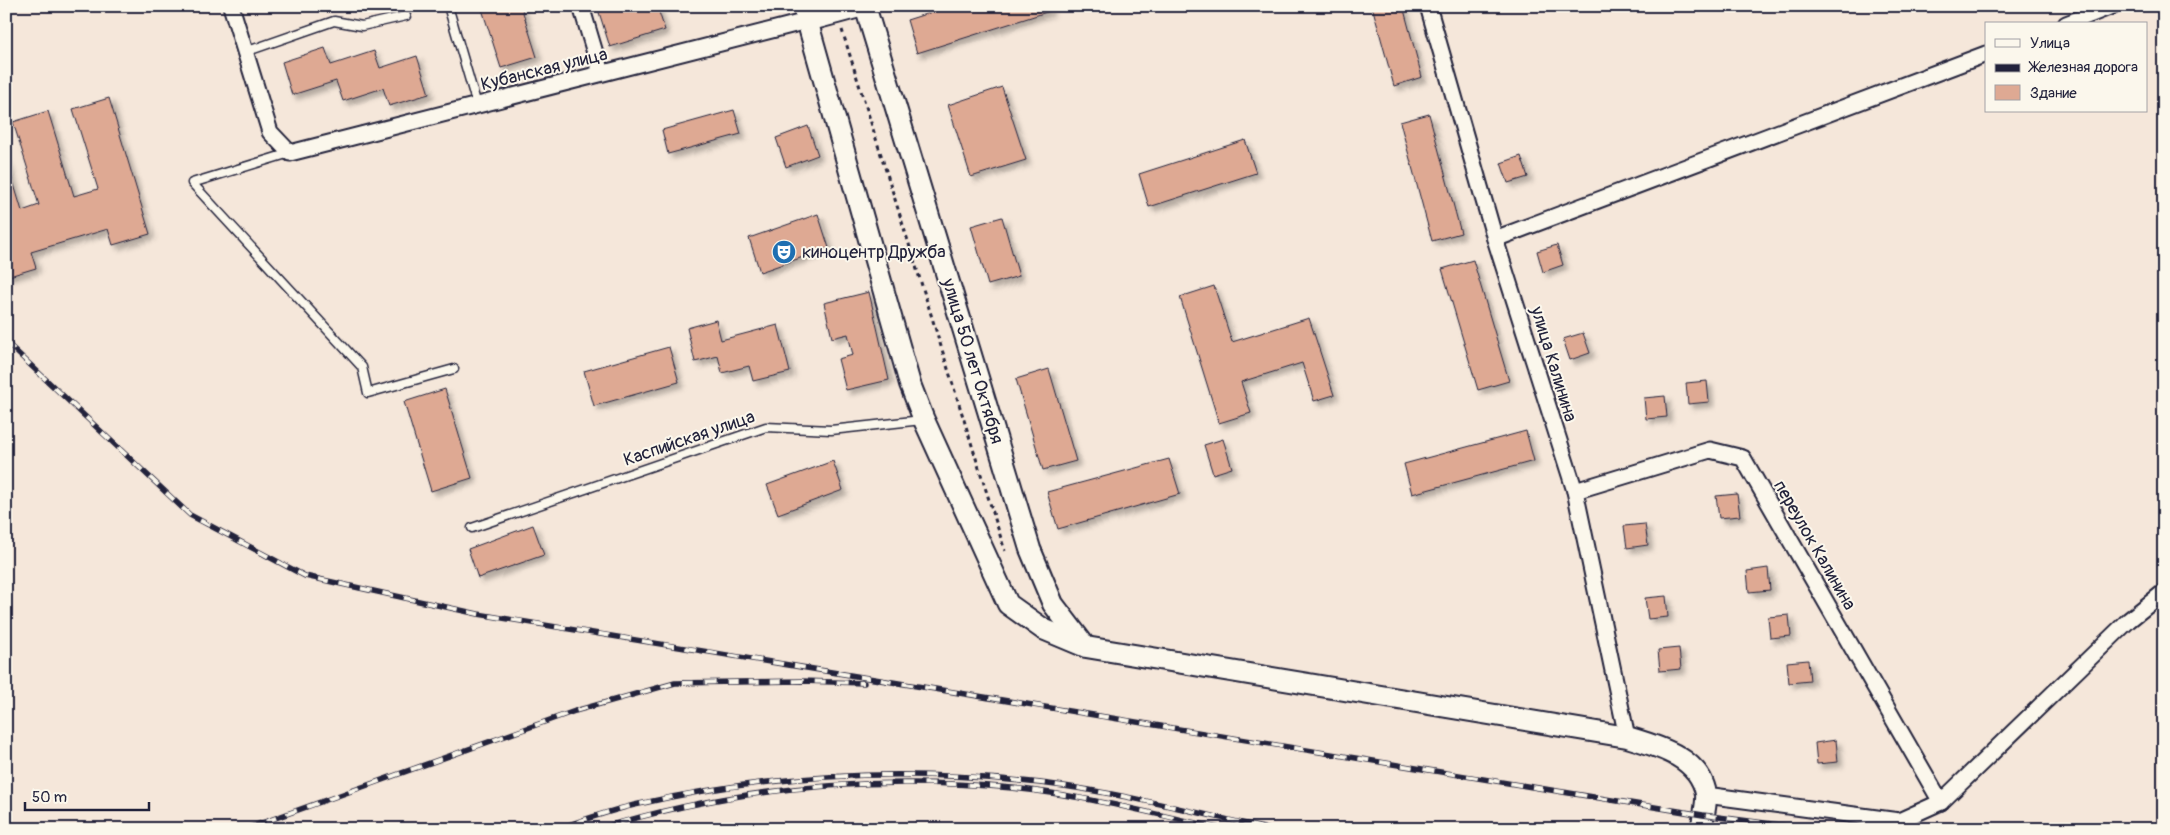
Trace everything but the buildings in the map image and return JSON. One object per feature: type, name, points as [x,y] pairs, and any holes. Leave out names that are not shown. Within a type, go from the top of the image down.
[{"type":"street","points":[[231,6],[270,132],[290,153]]},
{"type":"street","points":[[581,6],[601,73]]},
{"type":"street","points":[[864,6],[837,13],[805,13],[910,384],[924,420],[1008,604],[1043,629],[1086,647],[1627,738],[1662,748],[1685,761],[1700,776],[1706,795],[1701,829]]},
{"type":"street","name":"улица 50 лет Октября","points":[[864,6],[1030,548],[1053,604],[1086,647]]},
{"type":"street","name":"улица Калинина","points":[[1428,6],[1495,238],[1575,491],[1627,738]]},
{"type":"street","points":[[2071,22],[2112,6]]},
{"type":"street","name":"Кубанская улица","points":[[290,153],[601,73],[805,13]]},
{"type":"street","points":[[1495,238],[1985,54]]},
{"type":"street","name":"переулок Калинина","points":[[1575,491],[1710,450],[1743,458],[1941,802]]},
{"type":"street","points":[[1706,795],[1899,821],[1941,802],[2129,620],[2164,592]]},
{"type":"lane","points":[[448,6],[477,105]]},
{"type":"lane","points":[[245,52],[334,20],[362,26],[406,16]]},
{"type":"lane","points":[[290,153],[192,183],[362,366],[368,393],[454,369]]},
{"type":"lane","name":"Каспийская улица","points":[[472,528],[766,427],[831,430],[924,420]]},
{"type":"path","points":[[837,13],[1006,552]]},
{"type":"railway","points":[[6,342],[190,515],[305,576],[478,614],[1703,815],[1810,829]]},
{"type":"railway","points":[[245,829],[575,711],[675,683],[801,681],[864,683]]},
{"type":"railway","points":[[556,829],[629,806],[691,793],[797,779],[904,775],[958,776],[1064,786],[1140,800],[1267,829]]},
{"type":"railway","points":[[598,829],[699,803],[751,795],[802,788],[907,783],[959,784],[1039,791],[1223,829]]},
{"type":"place","name":"киноцентр Дружба","points":[[784,252]]}]
